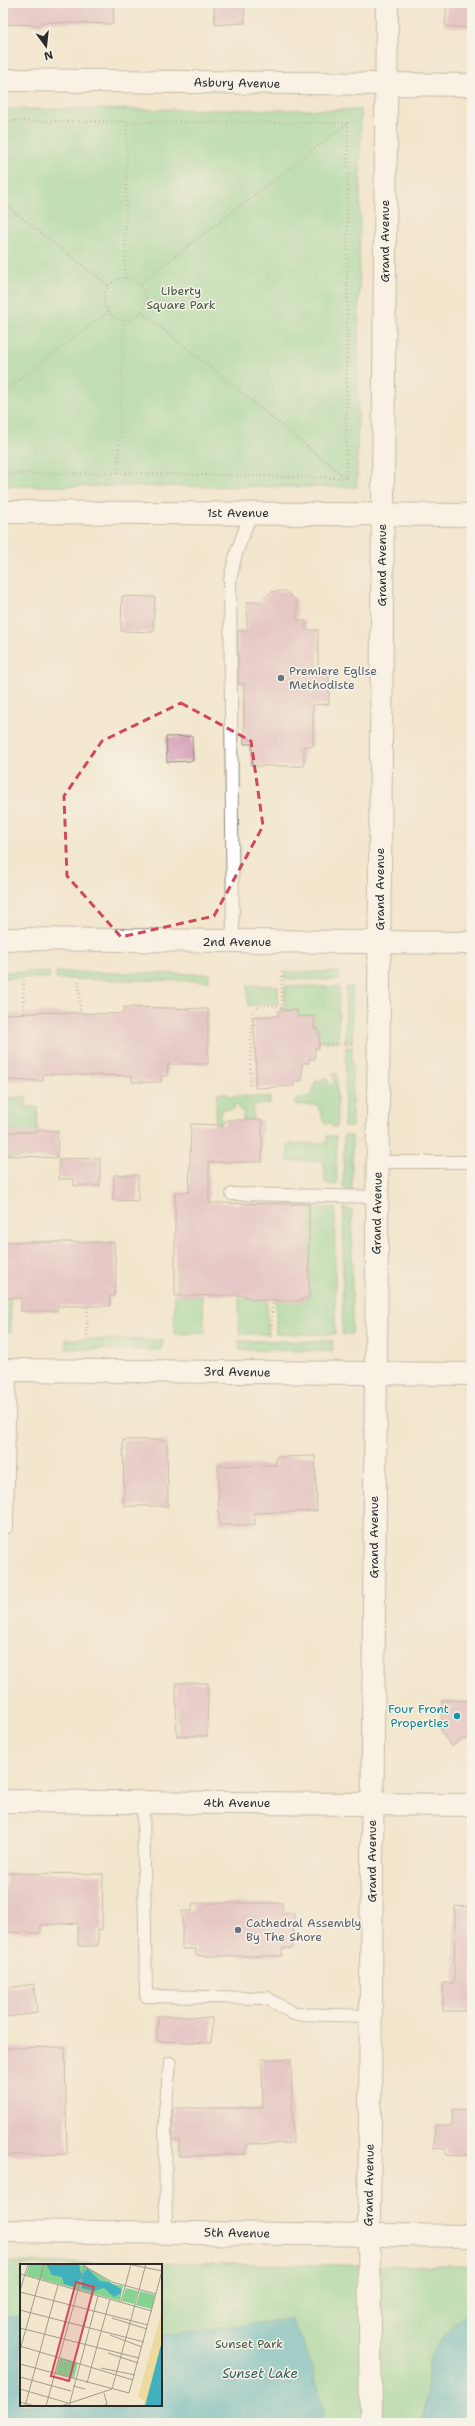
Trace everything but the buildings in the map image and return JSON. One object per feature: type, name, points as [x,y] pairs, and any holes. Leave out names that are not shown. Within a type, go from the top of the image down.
[{"type":"street","name":"Grand Avenue","points":[[371,2423],[369,2235],[387,3]]},
{"type":"street","name":"Asbury Avenue","points":[[3,80],[472,85]]},
{"type":"street","name":"1st Avenue","points":[[3,512],[472,514]]},
{"type":"street","name":"2nd Avenue","points":[[3,940],[472,944]]},
{"type":"street","name":"3rd Avenue","points":[[7,1370],[472,1374]]},
{"type":"street","name":"4th Avenue","points":[[3,1802],[472,1805]]},
{"type":"street","name":"5th Avenue","points":[[3,2231],[472,2236]]},
{"type":"lane","points":[[233,942],[230,580],[236,554],[251,513]]},
{"type":"lane","points":[[377,1162],[472,1162]]},
{"type":"lane","points":[[232,1194],[377,1197]]},
{"type":"lane","points":[[3,1526],[7,1527],[7,1370]]},
{"type":"lane","points":[[142,1802],[146,1996],[267,1998],[294,2014],[371,2016]]},
{"type":"lane","points":[[166,2233],[165,2112],[170,2063]]},
{"type":"path","points":[[3,121],[348,123]]},
{"type":"path","points":[[126,278],[127,122]]},
{"type":"path","points":[[140,284],[348,123]]},
{"type":"path","points":[[346,478],[348,123]]},
{"type":"path","points":[[3,203],[109,286]]},
{"type":"path","points":[[126,278],[140,284],[147,296],[147,303],[142,312],[134,319],[124,321],[113,317],[108,312],[104,299],[109,286],[114,281],[126,278]]},
{"type":"path","points":[[3,392],[108,312]]},
{"type":"path","points":[[142,312],[346,478]]},
{"type":"path","points":[[118,473],[124,321]]},
{"type":"path","points":[[3,474],[118,473],[346,478]]},
{"type":"path","points":[[250,1085],[252,1012],[256,1007],[262,1005],[282,1009],[282,972]]},
{"type":"path","points":[[23,1013],[24,980]]},
{"type":"path","points":[[80,981],[80,1013]]},
{"type":"path","points":[[319,1044],[352,1044]]},
{"type":"path","points":[[271,1337],[272,1300]]},
{"type":"path","points":[[87,1306],[87,1336]]},
{"type":"highlighted area","points":[[181,703],[251,741],[263,826],[214,916],[121,937],[67,876],[64,796],[102,741]]},
{"type":"green space","name":"Liberty Square Park","points":[[3,109],[361,110],[357,487],[3,486]]},
{"type":"green space","points":[[3,972],[49,972],[49,978],[3,978]]},
{"type":"green space","points":[[56,972],[209,974],[209,981],[56,979]]},
{"type":"green space","points":[[285,972],[339,972],[339,980],[285,979]]},
{"type":"green space","points":[[248,985],[278,986],[278,1004],[264,1003],[248,1006]]},
{"type":"green space","points":[[285,986],[339,987],[338,1042],[319,1042],[319,1029],[314,1029],[314,1016],[298,1017],[297,1010],[284,1010]]},
{"type":"green space","points":[[346,987],[352,987],[352,1042],[345,1042]]},
{"type":"green space","points":[[346,1047],[352,1047],[352,1127],[344,1127]]},
{"type":"green space","points":[[337,1073],[337,1127],[332,1127],[331,1123],[324,1123],[318,1105],[295,1105],[295,1100],[312,1095],[315,1081],[323,1080],[326,1077],[330,1086],[334,1082],[333,1074]]},
{"type":"green space","points":[[225,1093],[229,1096],[270,1097],[270,1104],[253,1105],[253,1120],[243,1120],[243,1110],[239,1110],[239,1105],[234,1105],[234,1109],[222,1109],[221,1125],[215,1125],[217,1094]]},
{"type":"green space","points":[[26,1097],[26,1107],[38,1107],[36,1157],[5,1158],[6,1098]]},
{"type":"green space","points":[[344,1135],[352,1136],[352,1192],[343,1188]]},
{"type":"green space","points":[[327,1136],[336,1136],[337,1185],[325,1183],[324,1161],[288,1161],[288,1144],[327,1143]]},
{"type":"green space","points":[[309,1208],[335,1208],[335,1334],[276,1334],[276,1300],[302,1301],[302,1299],[309,1298]]},
{"type":"green space","points":[[344,1208],[352,1210],[352,1334],[342,1335]]},
{"type":"green space","points":[[175,1296],[202,1296],[205,1333],[174,1334]]},
{"type":"green space","points":[[239,1297],[257,1299],[267,1297],[268,1334],[239,1334]]},
{"type":"green space","points":[[3,1298],[10,1298],[11,1332],[3,1332]]},
{"type":"green space","points":[[66,1339],[163,1340],[161,1350],[66,1349]]},
{"type":"green space","points":[[238,1341],[333,1341],[332,1351],[240,1350]]},
{"type":"green space","name":"Sunset Park","points":[[3,2262],[472,2266],[472,2423],[3,2423]]},
{"type":"water","points":[[472,2306],[472,2423],[422,2423],[430,2356],[444,2335]]},
{"type":"water","name":"Sunset Lake","points":[[3,2316],[20,2316],[20,2406],[162,2406],[162,2335],[291,2319],[312,2370],[320,2396],[324,2423],[3,2423]]},
{"type":"place","name":"Premiere Eglise Methodiste","points":[[281,678]]},
{"type":"place","name":"Four Front Properties","points":[[457,1716]]},
{"type":"place","name":"Cathedral Assembly By The Shore","points":[[238,1930]]}]
